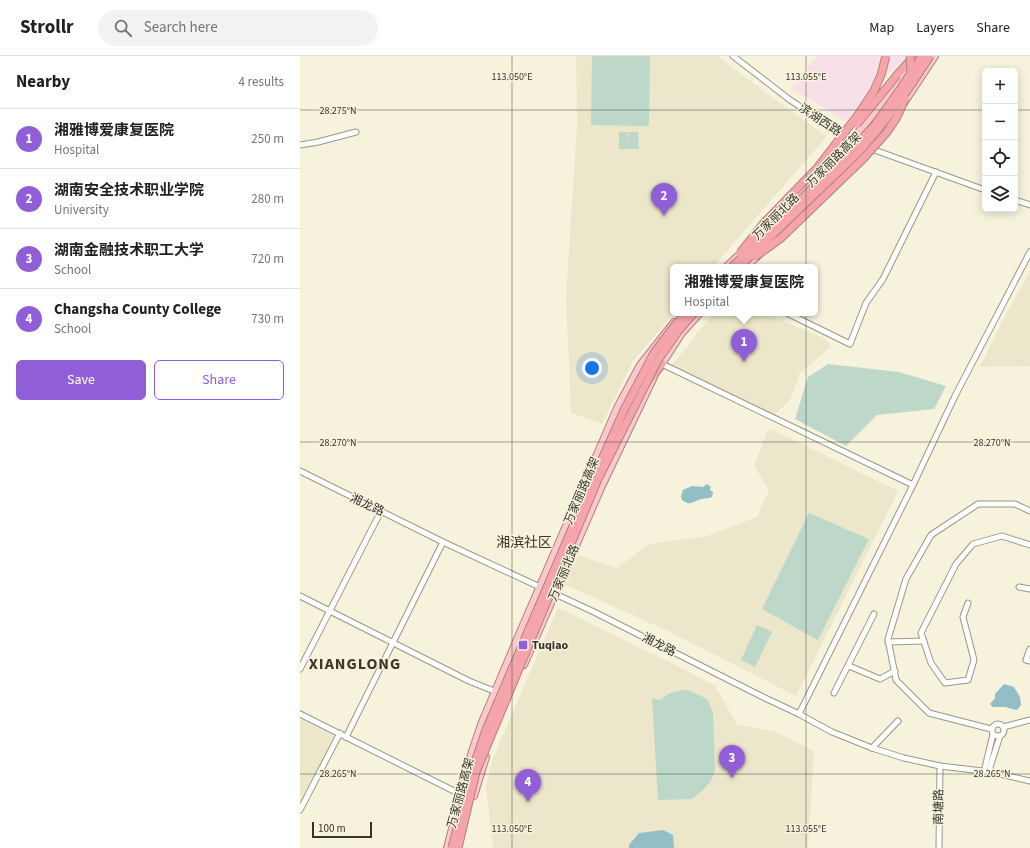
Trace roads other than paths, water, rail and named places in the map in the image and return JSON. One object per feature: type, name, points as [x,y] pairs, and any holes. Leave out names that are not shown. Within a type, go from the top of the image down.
[{"type":"highway","points":[[818,167],[858,115],[874,91],[881,75],[886,56]]},
{"type":"highway","points":[[746,264],[780,238],[863,159],[887,132],[902,108],[907,94],[910,82],[910,56]]},
{"type":"highway","points":[[733,264],[763,224],[839,146],[897,75],[915,56]]},
{"type":"highway","name":"万家丽路高架","points":[[734,264],[874,126],[922,56]]},
{"type":"highway","name":"万家丽路高架","points":[[742,264],[859,152],[877,132],[900,101],[930,56]]},
{"type":"highway","name":"万家丽路高架","points":[[452,848],[472,771],[486,730],[594,477],[644,371],[654,353],[683,316]]},
{"type":"highway","name":"万家丽路高架","points":[[458,848],[476,772],[598,479],[647,380],[662,354],[679,330],[691,316]]},
{"type":"highway","points":[[574,539],[649,381],[662,364]]},
{"type":"main road","name":"万家丽北路","points":[[729,264],[852,140],[898,83],[915,56]]},
{"type":"main road","name":"万家丽北路","points":[[749,264],[870,148],[917,84],[935,56]]},
{"type":"main road","name":"万家丽北路","points":[[447,848],[472,751],[494,691],[539,586],[617,408],[640,365],[658,340],[678,316]]},
{"type":"main road","name":"万家丽北路","points":[[461,848],[468,817],[485,758],[605,479],[651,382],[682,333],[697,316]]},
{"type":"street","name":"滨湖西路","points":[[733,56],[790,100],[852,140],[982,189]]},
{"type":"street","points":[[300,145],[356,132]]},
{"type":"street","points":[[793,316],[850,344],[866,303],[883,279],[936,172]]},
{"type":"street","points":[[1018,201],[1030,205]]},
{"type":"street","points":[[799,714],[913,485],[955,396],[1030,252]]},
{"type":"street","points":[[662,364],[913,485]]},
{"type":"street","name":"湘龙路","points":[[300,471],[443,542],[539,586],[799,714],[832,732],[872,748],[904,758],[940,766],[990,772],[1030,782]]},
{"type":"street","points":[[1000,736],[997,736],[992,732],[929,713],[896,680],[888,639],[906,579],[931,535],[978,504],[1015,504],[1030,511]]},
{"type":"street","points":[[300,669],[381,511]]},
{"type":"street","points":[[968,603],[963,617],[974,660],[968,680],[945,684],[931,663],[921,633],[952,570],[973,544],[1002,536],[1030,545]]},
{"type":"street","points":[[346,737],[443,542]]},
{"type":"street","points":[[1019,588],[1030,589]]},
{"type":"street","points":[[300,596],[469,681],[494,691]]},
{"type":"street","points":[[834,693],[874,614]]},
{"type":"street","points":[[888,642],[924,641]]},
{"type":"street","points":[[1030,649],[1026,660],[1030,661]]},
{"type":"street","points":[[849,666],[880,678],[895,671]]},
{"type":"street","points":[[300,714],[460,794]]},
{"type":"street","points":[[984,772],[993,726],[1001,724],[1003,727],[1030,720]]},
{"type":"street","points":[[872,748],[898,721]]},
{"type":"street","points":[[990,772],[990,767],[1000,736],[1004,732],[1003,727]]},
{"type":"street","points":[[300,810],[340,734]]},
{"type":"street","name":"南塘路","points":[[939,848],[940,766]]},
{"type":"water","points":[[707,484],[711,487],[710,490],[713,492],[712,497],[692,503],[682,500],[681,496],[683,490],[692,486],[703,487]]},
{"type":"water","points":[[1004,684],[1014,687],[1020,697],[1021,705],[1017,710],[1005,707],[993,707],[990,704],[995,698],[995,694]]},
{"type":"water","points":[[663,830],[673,835],[674,848],[629,848],[629,845],[639,833]]},
{"type":"place","name":"湖南安全技术职业学院","points":[[664,216]]},
{"type":"place","name":"湘雅博爱康复医院","points":[[744,362]]},
{"type":"place","name":"Tuqiao","points":[[523,645]]},
{"type":"place","name":"湖南金融技术职工大学","points":[[732,778]]},
{"type":"place","name":"Changsha County College","points":[[528,802]]},
{"type":"district","name":"湘滨社区","points":[[524,543]]},
{"type":"district","name":"XIANGLONG","points":[[355,664]]}]
